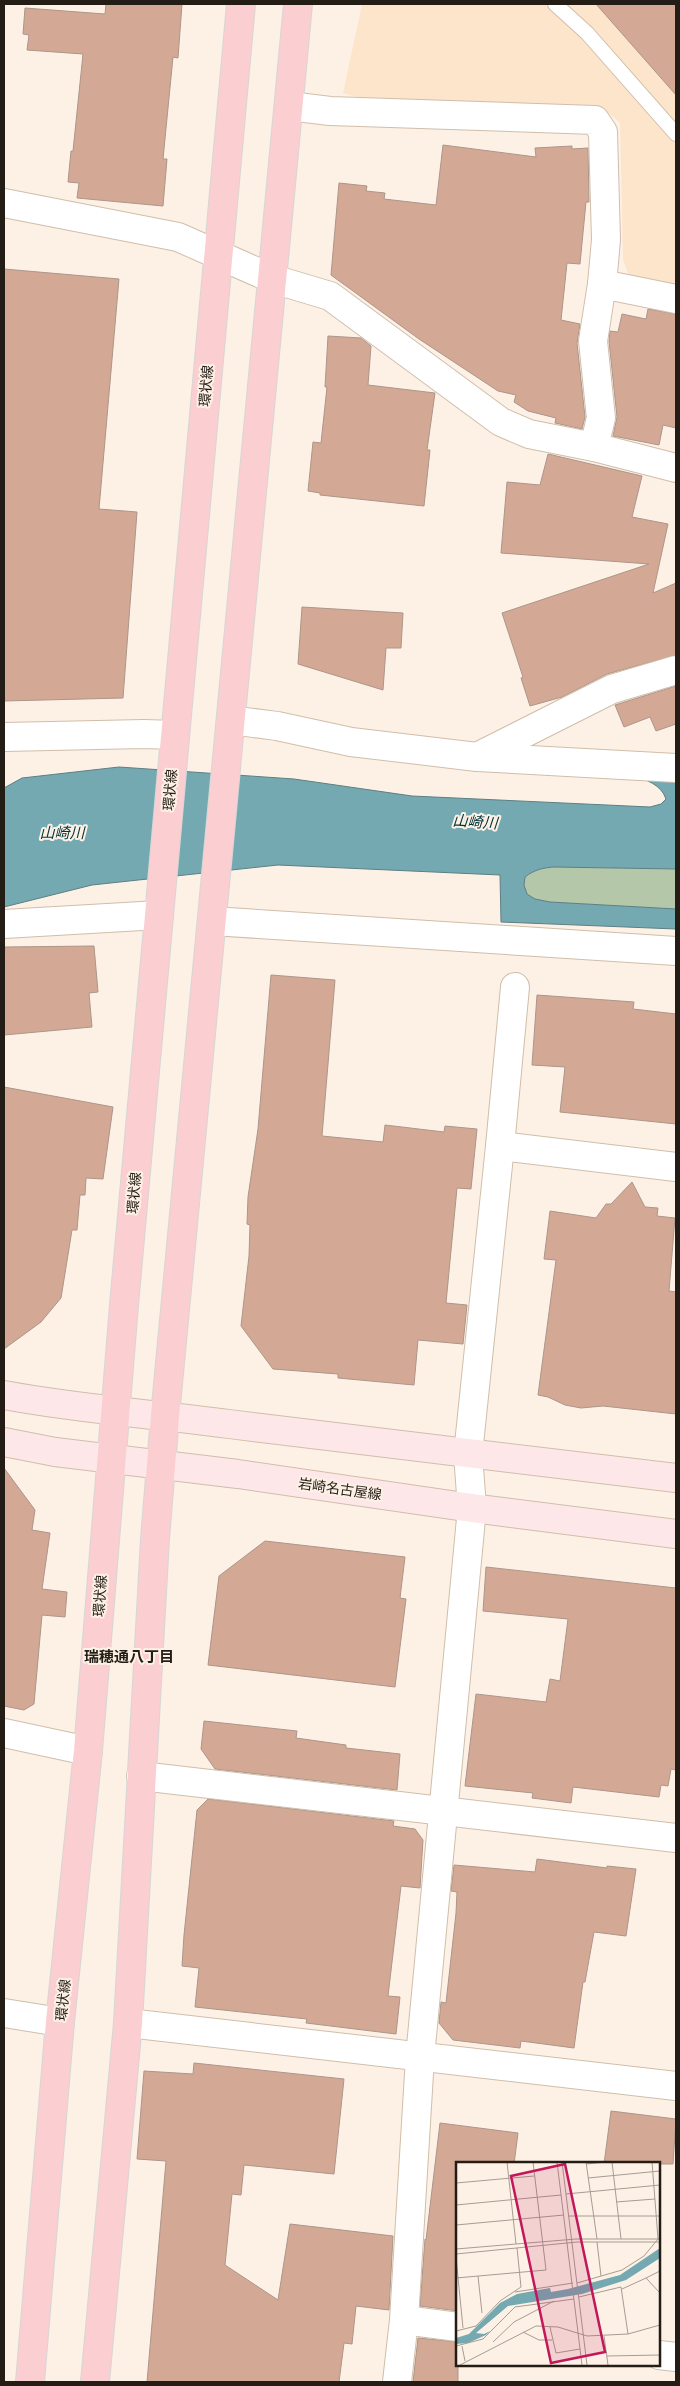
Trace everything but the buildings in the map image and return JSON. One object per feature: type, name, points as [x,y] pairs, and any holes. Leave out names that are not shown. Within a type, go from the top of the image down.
[{"type":"main road","name":"環状線","points":[[30,2382],[60,2022],[88,1751],[115,1412],[241,4]]},
{"type":"main road","points":[[95,2382],[128,2023],[155,1539],[165,1416],[298,4]]},
{"type":"main road","points":[[4,1395],[54,1405],[165,1416],[676,1478]]},
{"type":"main road","name":"岩崎名古屋線","points":[[4,1442],[55,1452],[238,1474],[472,1508],[676,1534]]},
{"type":"street","points":[[289,106],[330,111],[595,120],[603,132],[606,240],[602,284],[592,341],[601,418],[594,447]]},
{"type":"street","points":[[4,203],[178,236],[272,279],[330,296],[501,422],[529,434],[594,447],[676,468]]},
{"type":"street","points":[[602,284],[676,299]]},
{"type":"street","points":[[477,757],[612,689],[676,670]]},
{"type":"street","points":[[231,720],[277,726],[351,742],[477,757],[676,768]]},
{"type":"street","points":[[4,737],[175,735]]},
{"type":"street","points":[[4,924],[160,906]]},
{"type":"street","points":[[212,914],[676,951]]},
{"type":"street","points":[[397,2382],[404,2320],[420,2057],[472,1508],[468,1454],[515,987]]},
{"type":"street","points":[[500,1146],[676,1167]]},
{"type":"street","points":[[4,1733],[88,1751]]},
{"type":"street","points":[[141,1776],[443,1809],[676,1838]]},
{"type":"street","points":[[4,2013],[60,2022]]},
{"type":"street","points":[[128,2023],[676,2086]]},
{"type":"street","points":[[404,2320],[456,2327]]},
{"type":"street","points":[[660,2355],[676,2357]]},
{"type":"lane","points":[[555,4],[587,33],[676,134]]},
{"type":"shaded area","points":[[362,4],[676,4],[676,287],[629,277],[623,260],[620,123],[602,107],[364,99],[343,93]]},
{"type":"green space","points":[[553,867],[676,869],[676,909],[550,902],[535,899],[526,893],[525,877],[537,869]]},
{"type":"water","name":"山崎川","points":[[119,767],[294,779],[412,796],[650,807],[661,804],[666,799],[664,794],[652,783],[632,775],[676,777],[676,869],[553,867],[538,870],[528,875],[525,877],[524,885],[527,894],[535,899],[550,902],[676,909],[676,929],[501,922],[500,875],[278,865],[92,885],[4,907],[4,788],[22,778]]},
{"type":"district","name":"瑞穂通八丁目","points":[[129,1657]]}]
